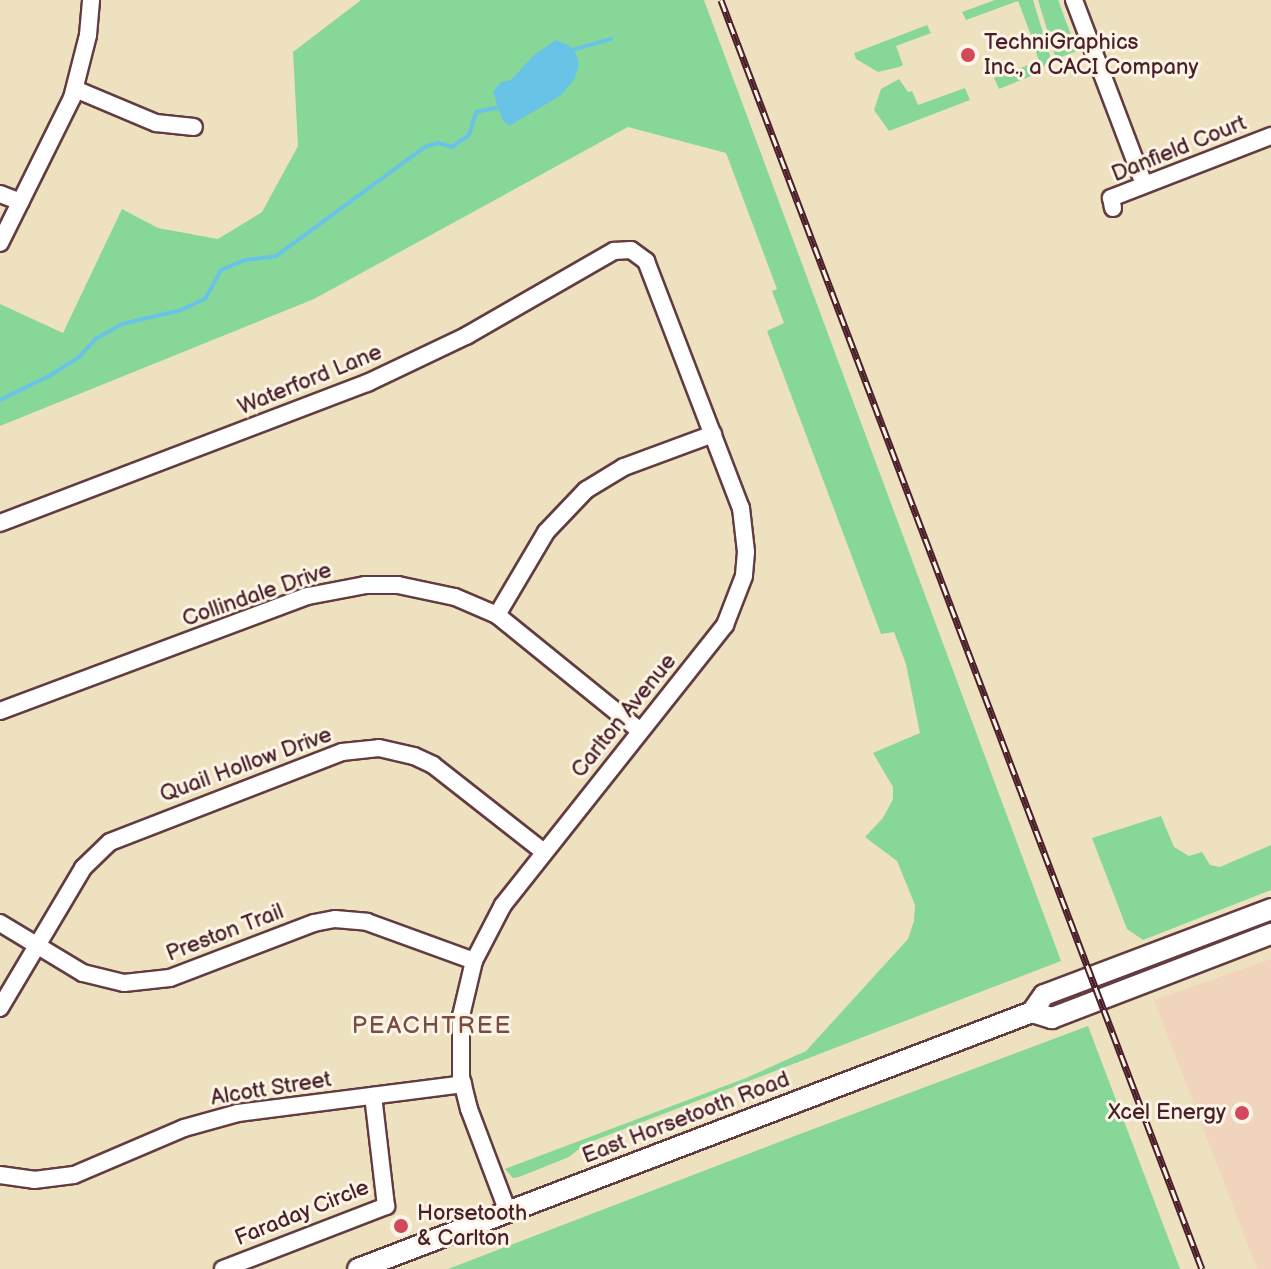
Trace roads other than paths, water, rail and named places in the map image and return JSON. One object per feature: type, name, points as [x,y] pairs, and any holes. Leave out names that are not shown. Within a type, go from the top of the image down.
[{"type":"main road","name":"East Horsetooth Road","points":[[358,1269],[1032,1012],[1044,995],[1271,909]]},
{"type":"main road","name":"East Horsetooth Road","points":[[1032,1012],[1052,1018],[1271,934]]},
{"type":"street","points":[[0,243],[75,89],[91,0]]},
{"type":"street","points":[[1074,0],[1144,184]]},
{"type":"street","points":[[75,89],[156,123],[194,127]]},
{"type":"street","name":"Danfield Court","points":[[1113,208],[1111,198],[1271,136]]},
{"type":"street","points":[[0,194],[21,202]]},
{"type":"street","name":"Carlton Avenue","points":[[508,1212],[469,1109],[463,1084],[461,1016],[474,961],[503,905],[725,625],[744,576],[746,552],[741,508],[646,261],[631,250],[622,249]]},
{"type":"street","name":"Waterford Lane","points":[[0,523],[367,383],[466,336],[622,249]]},
{"type":"street","points":[[497,615],[546,532],[580,495],[624,467],[713,434]]},
{"type":"street","name":"Collindale Drive","points":[[0,711],[308,596],[365,585],[427,589],[497,615],[639,730]]},
{"type":"street","name":"Quail Hollow Drive","points":[[0,1008],[83,868],[110,842],[358,748],[399,751],[433,765],[544,852]]},
{"type":"street","name":"Preston Trail","points":[[0,923],[83,973],[103,980],[141,983],[170,978],[314,923],[349,919],[367,922],[474,961]]},
{"type":"street","name":"Alcott Street","points":[[0,1175],[34,1180],[74,1175],[214,1118],[463,1084]]},
{"type":"street","name":"Faraday Circle","points":[[223,1269],[386,1206],[373,1096]]},
{"type":"water","points":[[556,40],[570,46],[577,56],[579,65],[574,80],[560,96],[509,126],[502,119],[493,92],[501,82],[511,80],[534,55]]},
{"type":"waterway","points":[[572,50],[611,39]]},
{"type":"waterway","points":[[0,400],[49,376],[79,357],[97,338],[122,324],[181,310],[205,299],[221,270],[245,260],[276,256],[425,147],[438,143],[452,147],[469,135],[476,112],[500,107]]},
{"type":"railway","points":[[721,0],[1202,1269]]},
{"type":"place","name":"TechniGraphics Inc., a CACI Company","points":[[968,55]]},
{"type":"place","name":"Xcel Energy","points":[[1242,1113]]},
{"type":"place","name":"Horsetooth & Carlton","points":[[401,1226]]},
{"type":"district","name":"PEACHTREE","points":[[432,1026]]}]
